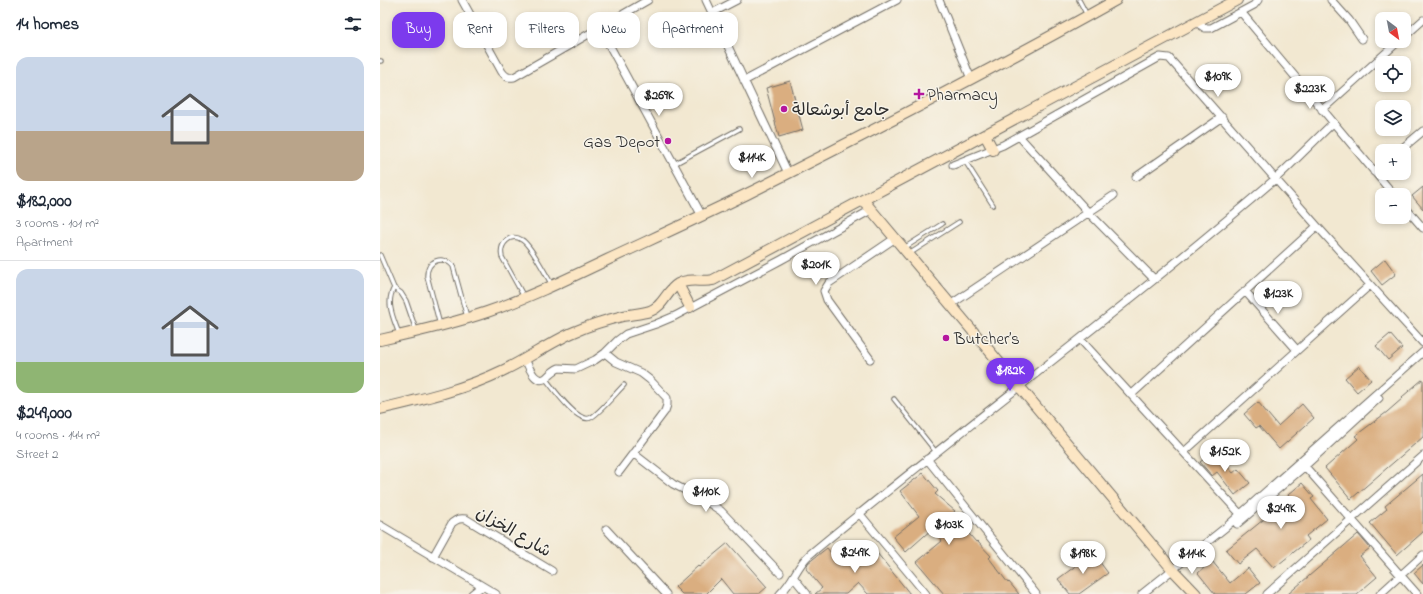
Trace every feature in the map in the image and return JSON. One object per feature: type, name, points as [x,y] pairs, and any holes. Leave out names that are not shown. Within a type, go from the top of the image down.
[{"type":"street","points":[[462,0],[502,72],[505,76],[510,78],[587,35]]},
{"type":"street","points":[[627,12],[648,0]]},
{"type":"street","points":[[706,0],[712,12]]},
{"type":"street","points":[[714,12],[737,0]]},
{"type":"street","points":[[744,81],[897,0]]},
{"type":"street","points":[[939,0],[972,78]]},
{"type":"street","points":[[380,340],[441,326],[467,318],[525,298],[552,286],[788,174],[972,78],[1116,0]]},
{"type":"street","points":[[380,409],[429,398],[466,386],[503,371],[560,339],[588,327],[623,316],[650,311],[658,306],[670,291],[678,284],[688,280],[703,282],[713,280],[1238,0]]},
{"type":"street","points":[[1196,22],[1205,28],[1211,28],[1256,4],[1258,0]]},
{"type":"street","points":[[1331,0],[1349,20],[1362,39]]},
{"type":"street","points":[[1241,12],[1388,188]]},
{"type":"street","points":[[1411,30],[1423,20]]},
{"type":"street","points":[[611,48],[702,216]]},
{"type":"street","points":[[728,48],[788,174]]},
{"type":"street","points":[[1322,110],[1391,48]]},
{"type":"street","points":[[953,165],[993,150],[1163,56],[1172,60],[1316,226],[1423,343]]},
{"type":"street","points":[[1136,177],[1222,117]]},
{"type":"street","points":[[780,594],[794,578],[805,559],[859,513],[1154,279],[1275,179],[1333,123]]},
{"type":"street","points":[[1407,144],[1423,131]]},
{"type":"street","points":[[984,135],[993,150]]},
{"type":"street","points":[[1019,136],[1088,212],[1154,279]]},
{"type":"street","points":[[950,305],[1113,196]]},
{"type":"street","points":[[863,200],[894,239],[1174,572],[1196,594]]},
{"type":"street","points":[[524,359],[535,378],[541,380],[559,368],[572,370],[580,368],[605,353],[626,334],[666,320],[775,263],[871,210]]},
{"type":"street","points":[[1411,214],[1423,228]]},
{"type":"street","points":[[1131,395],[1316,226]]},
{"type":"street","points":[[870,359],[827,300],[824,291],[829,283],[894,239]]},
{"type":"street","points":[[678,284],[690,307]]},
{"type":"street","points":[[1184,452],[1370,285]]},
{"type":"street","points":[[1245,291],[1297,350]]},
{"type":"street","points":[[1080,339],[1242,516]]},
{"type":"street","points":[[1303,464],[1423,352]]},
{"type":"street","points":[[605,353],[622,366],[646,376],[667,398],[666,408],[619,472]]},
{"type":"street","points":[[1150,594],[1174,572],[1303,464],[1423,358]]},
{"type":"street","points":[[633,453],[673,484],[706,501],[721,511],[780,573]]},
{"type":"street","points":[[1268,594],[1423,456]]},
{"type":"street","points":[[927,459],[1036,594]]},
{"type":"street","points":[[1303,464],[1417,594]]},
{"type":"street","points":[[859,513],[926,594]]},
{"type":"street","name":"شارع الخزان","points":[[433,557],[452,523],[462,518],[552,571]]},
{"type":"street","points":[[380,525],[496,594]]},
{"type":"street","points":[[606,528],[666,594]]},
{"type":"street","points":[[1380,594],[1423,555]]},
{"type":"street","points":[[1142,594],[1174,572]]},
{"type":"street","points":[[794,578],[807,594]]},
{"type":"street","points":[[472,594],[482,586]]},
{"type":"lane","points":[[1079,0],[1088,16]]},
{"type":"lane","points":[[674,164],[740,129]]},
{"type":"lane","points":[[964,160],[993,205]]},
{"type":"lane","points":[[905,252],[959,222]]},
{"type":"lane","points":[[905,252],[942,224]]},
{"type":"lane","points":[[525,298],[502,257],[501,252],[503,244],[509,238],[518,238],[525,242],[552,286]]},
{"type":"lane","points":[[380,255],[394,288],[401,293],[406,301],[416,332]]},
{"type":"lane","points":[[441,326],[427,276],[428,268],[435,261],[447,261],[453,266],[467,318]]},
{"type":"lane","points":[[394,288],[389,302],[399,336]]},
{"type":"lane","points":[[545,378],[567,404],[581,417],[586,419],[594,416],[624,385]]},
{"type":"lane","points":[[894,399],[936,452]]},
{"type":"building","name":"جامع أبوشعالة","points":[[790,81],[803,130],[779,137],[766,88]]},
{"type":"building","points":[[1423,187],[1423,209],[1412,196]]},
{"type":"building","points":[[1385,259],[1396,274],[1382,285],[1371,271]]},
{"type":"building","points":[[1390,334],[1402,348],[1388,360],[1376,346]]},
{"type":"building","points":[[1359,366],[1371,380],[1357,392],[1345,378]]},
{"type":"building","points":[[1423,379],[1423,437],[1351,499],[1325,468],[1358,439],[1355,436],[1387,412]]},
{"type":"building","points":[[1258,402],[1278,426],[1302,404],[1314,418],[1279,449],[1259,426],[1256,428],[1244,414]]},
{"type":"building","points":[[1214,451],[1233,473],[1238,469],[1250,483],[1235,495],[1217,472],[1212,476],[1200,462]]},
{"type":"building","points":[[923,473],[938,491],[935,494],[955,511],[952,514],[976,542],[977,541],[991,556],[989,558],[1008,583],[1009,582],[1019,594],[944,594],[917,562],[942,541],[932,529],[906,552],[893,537],[919,516],[900,491]]},
{"type":"building","points":[[1423,474],[1423,532],[1397,555],[1370,523],[1387,509],[1385,506]]},
{"type":"building","points":[[1302,483],[1314,497],[1311,499],[1327,519],[1306,536],[1309,540],[1274,568],[1257,549],[1238,564],[1226,550],[1290,498],[1288,495]]},
{"type":"building","points":[[1358,534],[1370,548],[1360,556],[1377,577],[1357,594],[1288,594]]},
{"type":"building","points":[[728,543],[767,587],[759,594],[733,594],[721,579],[706,594],[682,594],[675,587],[698,566],[699,567]]},
{"type":"building","points":[[869,543],[910,594],[868,594],[858,583],[846,594],[815,594],[822,588],[806,569],[808,563],[827,548],[841,565]]},
{"type":"building","points":[[1093,553],[1108,573],[1079,594],[1070,594],[1058,579]]},
{"type":"building","points":[[1212,561],[1230,583],[1248,568],[1260,583],[1246,594],[1215,594],[1198,573]]},
{"type":"building","points":[[1423,565],[1423,584],[1414,573]]},
{"type":"place","name":"Pharmacy","points":[[919,94]]},
{"type":"place","name":"جامع أبوشعالة","points":[[784,109]]},
{"type":"place","name":"Gas Depot","points":[[668,141]]},
{"type":"place","name":"Butcher’s","points":[[946,338]]}]
